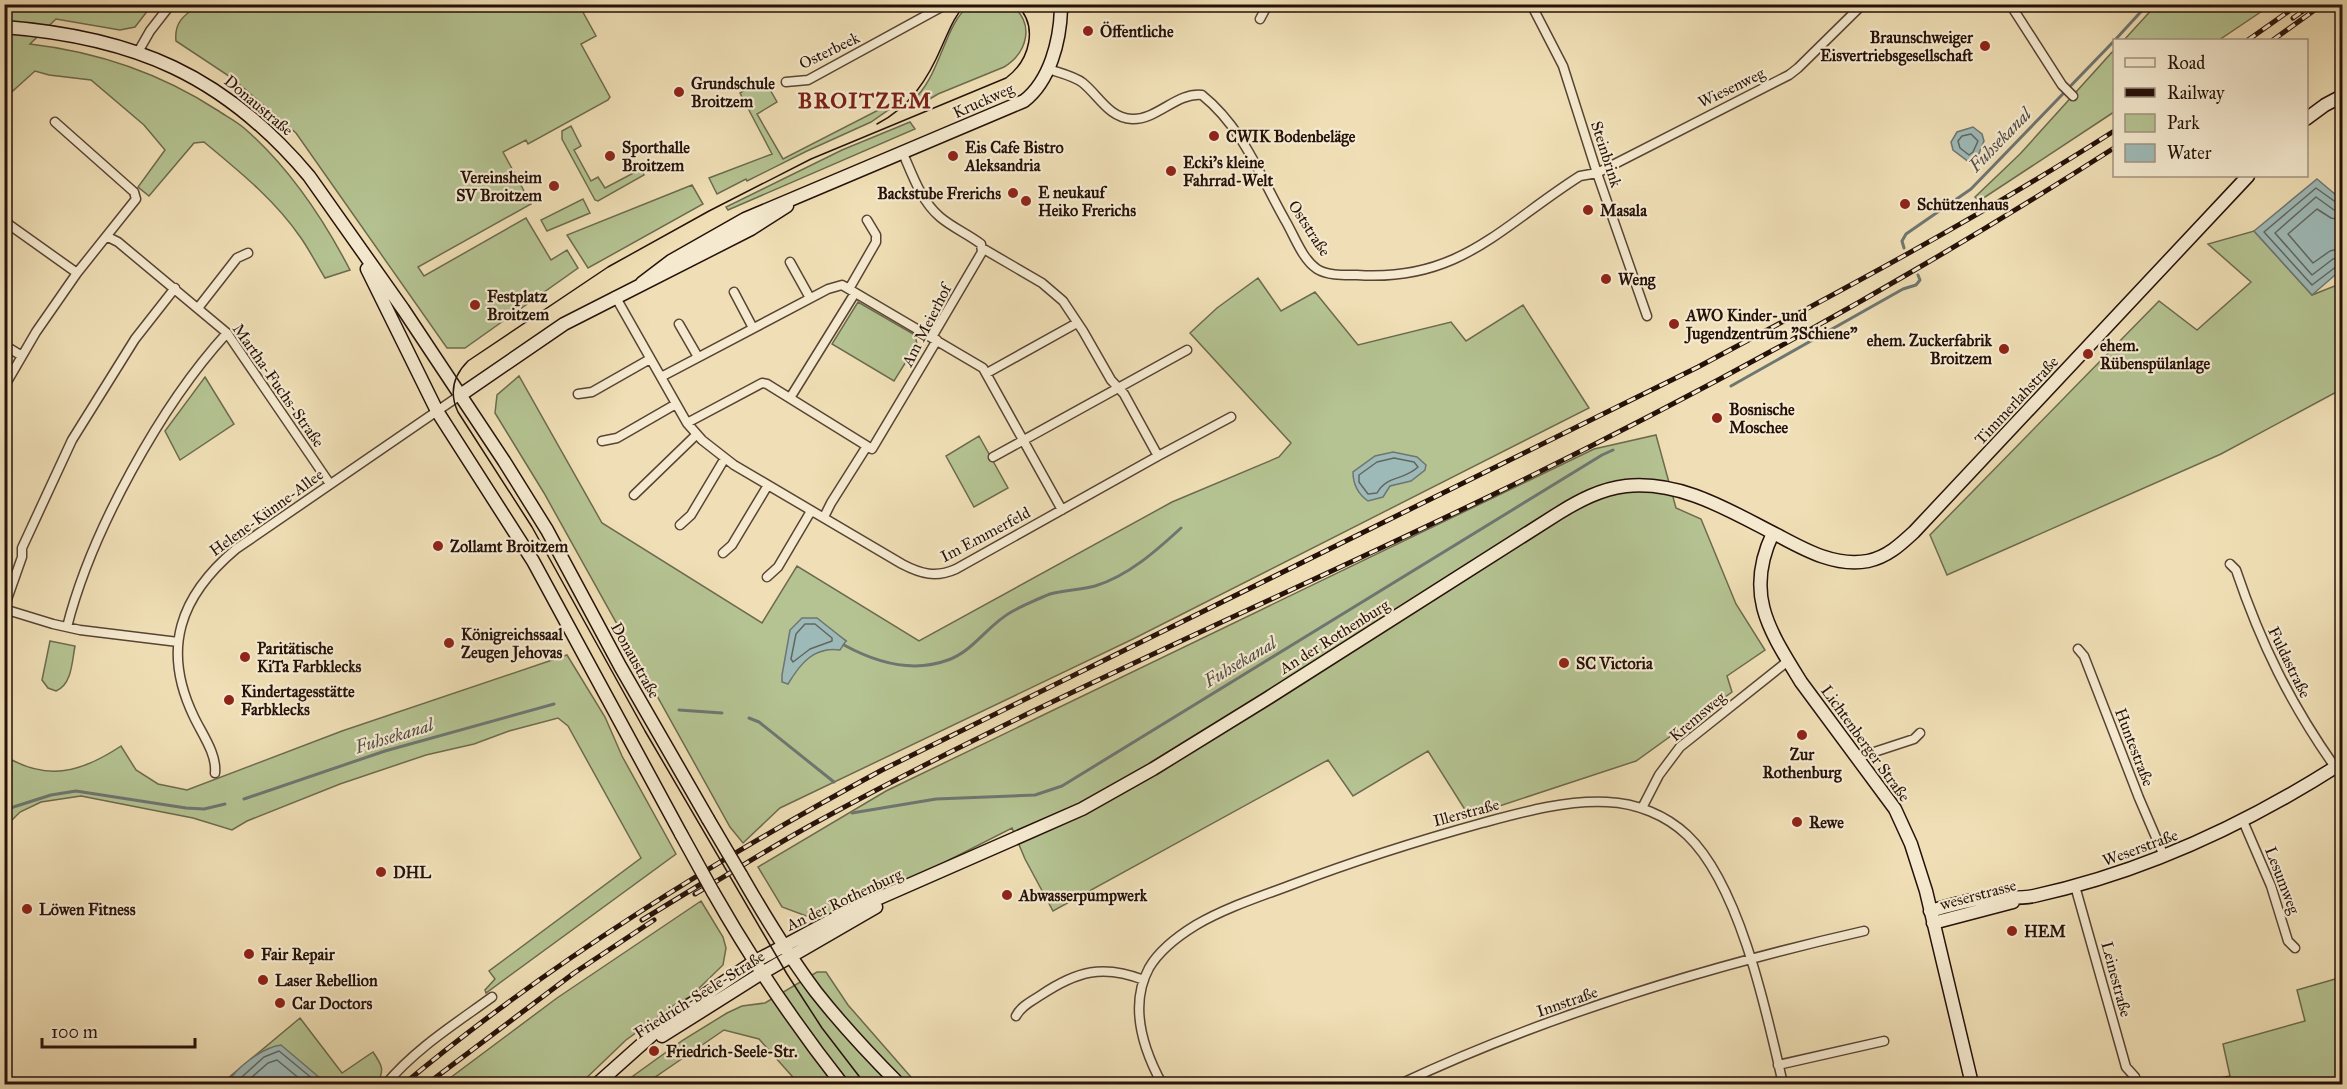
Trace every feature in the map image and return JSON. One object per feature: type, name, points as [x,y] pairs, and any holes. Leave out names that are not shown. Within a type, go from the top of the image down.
[{"type":"main road","name":"Kruckweg","points":[[459,396],[564,324],[642,283],[671,261],[728,228],[902,151],[1017,105],[1034,92],[1048,69],[1062,6]]},
{"type":"main road","name":"Donaustraße","points":[[4,27],[75,34],[138,52],[173,66],[211,87],[265,128],[309,176],[403,309],[547,530],[620,666],[741,875],[791,956],[845,1028],[899,1084]]},
{"type":"main road","points":[[2308,118],[2325,105],[2343,96]]},
{"type":"main road","name":"Timmerlahstraße","points":[[1773,533],[1816,554],[1848,561],[1870,561],[1901,545],[2247,177]]},
{"type":"main road","name":"Donaustraße","points":[[355,244],[437,411],[533,561],[713,892],[754,962],[842,1084]]},
{"type":"main road","name":"An der Rothenburg","points":[[784,945],[845,913],[1082,809],[1153,769],[1549,519],[1595,494],[1608,489],[1634,486],[1673,489],[1712,503],[1773,533]]},
{"type":"main road","name":"Lichtenberger Straße","points":[[1773,533],[1762,559],[1761,603],[1788,661],[1821,711],[1895,809],[1905,827],[1932,917],[1972,1084]]},
{"type":"main road","name":"Weserstraße","points":[[2032,897],[2075,886],[2164,856],[2243,821],[2339,765]]},
{"type":"main road","name":"An der Rothenburg","points":[[791,956],[918,882]]},
{"type":"main road","name":"weserstrasse","points":[[1932,917],[2032,897]]},
{"type":"main road","name":"Friedrich-Seele-Straße","points":[[597,1084],[681,1011],[754,962],[784,945]]},
{"type":"main road","name":"Friedrich-Seele-Straße","points":[[624,1061],[791,956]]},
{"type":"street","points":[[138,52],[157,21],[171,4]]},
{"type":"street","name":"Osterbeek","points":[[786,82],[808,80],[947,4]]},
{"type":"street","points":[[1260,19],[1268,4]]},
{"type":"street","name":"Steinbrink","points":[[1531,4],[1563,66],[1597,173],[1647,316]]},
{"type":"street","name":"Wiesenweg","points":[[1597,173],[1671,133],[1789,75],[1863,4]]},
{"type":"street","points":[[2010,4],[2062,85],[2071,94]]},
{"type":"street","name":"Oststraße","points":[[1048,69],[1079,80],[1106,107],[1128,118],[1140,118],[1192,95],[1202,95],[1225,118],[1246,146],[1308,260],[1323,272],[1367,276],[1398,275],[1448,263],[1482,245],[1580,176],[1597,173]]},
{"type":"street","points":[[4,387],[77,273],[135,201],[136,195],[55,122]]},
{"type":"street","points":[[902,151],[913,178],[934,211],[955,229],[978,242],[982,248],[1051,289],[1063,301],[1117,388],[1124,394],[1158,456]]},
{"type":"street","points":[[790,398],[852,291],[876,242],[876,235],[867,219]]},
{"type":"street","points":[[4,221],[77,273]]},
{"type":"street","name":"Martha-Fuchs-Straße","points":[[108,237],[175,288],[227,333],[330,484]]},
{"type":"street","name":"Am Meierhof","points":[[824,517],[867,446],[872,449],[937,340],[932,337],[981,256],[982,248]]},
{"type":"street","points":[[198,308],[237,258],[248,253]]},
{"type":"street","points":[[790,262],[810,298]]},
{"type":"street","points":[[661,377],[810,298],[842,285],[983,368],[1062,510]]},
{"type":"street","points":[[175,288],[135,339],[72,440],[22,548],[22,557],[4,608],[67,627],[178,642]]},
{"type":"street","points":[[734,292],[753,328]]},
{"type":"street","name":"Im Emmerfeld","points":[[615,296],[696,435],[725,458],[768,485],[910,568],[923,573],[937,575],[956,568],[1231,417]]},
{"type":"street","points":[[987,373],[1077,323]]},
{"type":"street","points":[[679,324],[698,357]]},
{"type":"street","points":[[67,627],[101,536],[133,470],[172,406],[205,358],[227,333]]},
{"type":"street","points":[[4,345],[22,356]]},
{"type":"street","points":[[993,457],[1187,350]]},
{"type":"street","points":[[578,394],[592,392],[650,359]]},
{"type":"street","points":[[687,423],[762,383],[867,446]]},
{"type":"street","name":"Helene-Künne-Allee","points":[[215,772],[216,762],[181,685],[178,642],[186,610],[196,591],[210,572],[236,549],[459,396]]},
{"type":"street","points":[[602,441],[617,438],[676,404]]},
{"type":"street","points":[[634,495],[696,435]]},
{"type":"street","points":[[680,525],[691,515],[725,458]]},
{"type":"street","points":[[723,553],[732,545],[768,485]]},
{"type":"street","points":[[767,577],[778,567],[811,511]]},
{"type":"street","name":"Fuldastraße","points":[[2230,564],[2236,570],[2256,625],[2279,677],[2311,732],[2339,765]]},
{"type":"street","name":"Huntestraße","points":[[2078,649],[2084,656],[2111,730],[2164,856]]},
{"type":"street","name":"Kremsweg","points":[[1642,808],[1659,775],[1680,747],[1788,661]]},
{"type":"street","points":[[1856,758],[1914,739],[1920,733]]},
{"type":"street","name":"Illerstraße","points":[[1162,1084],[1148,1054],[1141,1027],[1139,1005],[1144,980],[1158,955],[1169,943],[1198,924],[1233,908],[1329,871],[1438,835],[1542,808],[1586,802],[1608,802],[1642,808],[1674,824],[1687,834],[1705,855],[1727,897],[1749,958],[1761,994],[1783,1084]]},
{"type":"street","name":"Lesumweg","points":[[2243,821],[2271,886],[2288,941],[2295,948]]},
{"type":"street","name":"Leinestraße","points":[[2075,886],[2126,1067],[2135,1077]]},
{"type":"street","points":[[1749,958],[1864,931]]},
{"type":"street","name":"Innstraße","points":[[1400,1084],[1526,1031],[1584,1010],[1749,958]]},
{"type":"street","points":[[1016,1016],[1020,1009],[1042,994],[1078,974],[1109,971],[1144,980]]},
{"type":"street","points":[[386,1084],[396,1071],[411,1058],[492,997]]},
{"type":"street","points":[[1778,1065],[1884,1041]]},
{"type":"green space","points":[[25,4],[152,5],[135,27],[120,30],[56,19],[30,44],[80,52],[128,66],[173,85],[238,123],[276,159],[304,194],[350,270],[325,278],[301,238],[280,211],[204,142],[194,143],[149,196],[138,187],[165,150],[144,125],[91,80],[35,71],[5,98],[5,8]]},
{"type":"green space","points":[[2156,4],[2271,5],[2220,39],[2125,39]]},
{"type":"green space","points":[[199,5],[579,5],[596,36],[581,44],[610,97],[528,144],[526,140],[503,152],[531,204],[418,267],[424,276],[526,218],[551,260],[567,250],[578,268],[465,348],[447,348],[296,133],[232,78],[176,41],[178,24]]},
{"type":"green space","points":[[970,5],[1011,5],[1019,12],[1026,29],[1026,37],[1019,54],[1004,67],[938,94],[913,109],[912,101],[930,78],[954,24]]},
{"type":"green space","points":[[2113,51],[2113,113],[1979,201],[1975,197],[2020,154]]},
{"type":"green space","points":[[764,79],[777,102],[757,114],[783,159],[892,103],[894,106],[871,122],[717,194],[709,178],[772,154],[740,93]]},
{"type":"green space","points":[[910,122],[915,129],[728,210],[726,207],[842,150]]},
{"type":"green space","points":[[571,126],[581,146],[574,150],[591,181],[598,177],[605,188],[641,169],[644,175],[598,201],[595,200],[562,139],[562,131]]},
{"type":"green space","points":[[692,185],[703,204],[588,268],[567,235]]},
{"type":"green space","points":[[583,199],[590,213],[547,231],[541,220]]},
{"type":"green space","points":[[2254,231],[2312,295],[2342,283],[2342,389],[2221,454],[1947,575],[1930,535],[2159,301],[2197,330],[2251,282],[2208,244]]},
{"type":"green space","points":[[1258,278],[1281,311],[1315,292],[1358,345],[1451,322],[1466,341],[1523,305],[1589,408],[1133,639],[780,808],[743,843],[730,827],[544,493],[495,413],[497,395],[519,376],[602,523],[762,623],[797,566],[919,641],[1172,502],[1279,457],[1291,443],[1190,333],[1217,308]],"holes":[[[831,630],[846,641],[813,654],[798,667]]]},
{"type":"green space","points":[[858,302],[915,335],[917,344],[894,381],[832,344]]},
{"type":"green space","points":[[205,377],[234,424],[180,460],[165,431]]},
{"type":"green space","points":[[1656,435],[1676,508],[1701,519],[1736,604],[1765,650],[1727,676],[1732,692],[1636,761],[1469,816],[1428,751],[1353,796],[1328,760],[1053,911],[1025,859],[1012,828],[825,923],[782,907],[758,867],[886,791],[1594,449]]},
{"type":"green space","points":[[979,436],[1008,488],[974,507],[946,456]]},
{"type":"green space","points":[[50,641],[75,646],[68,678],[65,684],[56,691],[48,688],[42,680]]},
{"type":"green space","points":[[567,655],[605,717],[622,756],[676,854],[486,993],[485,990],[495,979],[489,971],[641,858],[568,726],[558,718],[509,731],[474,744],[426,755],[340,784],[247,821],[232,830],[193,818],[81,796],[41,802],[20,812],[5,827],[5,756],[35,769],[64,770],[92,762],[121,746],[136,770],[158,784],[187,790],[342,731]]},
{"type":"green space","points":[[701,901],[723,937],[726,948],[723,965],[690,997],[676,1004],[626,1040],[580,1084],[442,1084],[557,998]]},
{"type":"green space","points":[[817,972],[826,972],[848,1005],[917,1084],[799,1084],[759,1039],[724,1030],[645,1084],[622,1084],[683,1040],[727,1013],[742,1006],[765,1003]]},
{"type":"green space","points":[[2342,977],[2342,1084],[2188,1084],[2230,1076],[2223,1044],[2305,1021],[2297,990]]},
{"type":"green space","points":[[300,1018],[342,1073],[373,1052],[381,1068],[377,1084],[327,1084],[308,1070],[229,1080],[228,1084],[221,1084]]},
{"type":"water","points":[[1973,127],[1982,134],[1984,141],[1978,156],[1969,162],[1953,150],[1951,142],[1957,132]]},
{"type":"water","points":[[2317,179],[2342,200],[2342,269],[2312,295],[2254,231]]},
{"type":"water","points":[[1393,452],[1417,457],[1426,465],[1425,470],[1411,481],[1390,486],[1383,497],[1368,501],[1357,489],[1353,472],[1375,456]]},
{"type":"water","points":[[802,618],[817,618],[846,641],[840,650],[823,651],[809,658],[788,684],[782,682],[782,675],[790,630]]},
{"type":"water","points":[[281,1045],[327,1084],[228,1084],[236,1071],[250,1059]]},
{"type":"waterway","name":"Fuhsekanal","points":[[2116,39],[2148,4]]},
{"type":"waterway","name":"Fuhsekanal","points":[[1904,248],[1902,241],[1906,234],[1971,189],[2113,42]]},
{"type":"waterway","name":"Fuhsekanal","points":[[1731,386],[1903,289],[1916,285],[1920,280],[1918,275]]},
{"type":"waterway","name":"Fuhsekanal","points":[[852,813],[936,799],[1035,795],[1062,786],[1613,450]]},
{"type":"waterway","points":[[844,645],[881,661],[894,664],[921,666],[948,660],[966,650],[1004,616],[1021,607],[1050,594],[1095,586],[1119,576],[1152,554],[1181,528]]},
{"type":"waterway","name":"Fuhsekanal","points":[[244,799],[385,751],[554,704]]},
{"type":"waterway","name":"Fuhsekanal","points":[[679,710],[722,713]]},
{"type":"waterway","name":"Fuhsekanal","points":[[749,718],[759,722],[834,782]]},
{"type":"waterway","name":"Fuhsekanal","points":[[4,810],[51,795],[76,791],[186,808],[204,809],[225,804]]},
{"type":"tram line","points":[[877,124],[899,109],[917,91],[931,70],[955,19],[966,4]]},
{"type":"tram line","points":[[865,1084],[822,1028],[787,974],[645,731],[532,527],[458,412],[453,391],[456,379],[468,361],[608,267],[709,211],[811,159],[1006,78],[1021,62],[1029,42],[1028,22],[1016,4]]},
{"type":"railway","points":[[2249,39],[2299,4]]},
{"type":"railway","points":[[2293,18],[2313,4]]},
{"type":"railway","points":[[2274,39],[2323,4]]},
{"type":"railway","points":[[404,1084],[517,996],[635,915],[819,805],[882,770],[1698,367],[1961,224],[2113,132]]},
{"type":"railway","points":[[695,894],[813,824],[979,738],[1488,497],[1728,375],[1884,288],[2113,149]]},
{"type":"railway","points":[[642,920],[701,884]]},
{"type":"railway","points":[[427,1084],[574,973],[654,920]]},
{"type":"place","name":"Öffentliche","points":[[1088,31]]},
{"type":"place","name":"Braunschweiger Eisvertriebsgesellschaft","points":[[1985,46]]},
{"type":"place","name":"Grundschule Broitzem","points":[[679,92]]},
{"type":"place","name":"CWIK Bodenbeläge","points":[[1214,136]]},
{"type":"place","name":"Sporthalle Broitzem","points":[[610,156]]},
{"type":"place","name":"Eis Cafe Bistro Aleksandria","points":[[953,156]]},
{"type":"place","name":"Ecki's kleine Fahrrad-Welt","points":[[1171,171]]},
{"type":"place","name":"Vereinsheim SV Broitzem","points":[[554,186]]},
{"type":"place","name":"Backstube Frerichs","points":[[1013,193]]},
{"type":"place","name":"E neukauf Heiko Frerichs","points":[[1026,201]]},
{"type":"place","name":"Schützenhaus","points":[[1905,204]]},
{"type":"place","name":"Masala","points":[[1588,210]]},
{"type":"place","name":"Weng","points":[[1606,279]]},
{"type":"place","name":"Festplatz Broitzem","points":[[475,305]]},
{"type":"place","name":"AWO Kinder- und Jugendzentrum \"Schiene\"","points":[[1674,324]]},
{"type":"place","name":"ehem. Zuckerfabrik Broitzem","points":[[2004,349]]},
{"type":"place","name":"ehem. Rübenspülanlage","points":[[2088,354]]},
{"type":"place","name":"Bosnische Moschee","points":[[1717,418]]},
{"type":"place","name":"Zollamt Broitzem","points":[[438,546]]},
{"type":"place","name":"Königreichssaal Zeugen Jehovas","points":[[449,643]]},
{"type":"place","name":"Paritätische KiTa Farbklecks","points":[[245,657]]},
{"type":"place","name":"SC Victoria","points":[[1564,663]]},
{"type":"place","name":"Kindertagesstätte Farbklecks","points":[[229,700]]},
{"type":"place","name":"Zur Rothenburg","points":[[1802,735]]},
{"type":"place","name":"Rewe","points":[[1797,822]]},
{"type":"place","name":"DHL","points":[[381,872]]},
{"type":"place","name":"Abwasserpumpwerk","points":[[1007,895]]},
{"type":"place","name":"Löwen Fitness","points":[[27,909]]},
{"type":"place","name":"HEM","points":[[2012,931]]},
{"type":"place","name":"Fair Repair","points":[[249,954]]},
{"type":"place","name":"Laser Rebellion","points":[[263,980]]},
{"type":"place","name":"Car Doctors","points":[[280,1003]]},
{"type":"place","name":"Friedrich-Seele-Str.","points":[[654,1051]]},
{"type":"district","name":"BROITZEM","points":[[865,100]]}]
